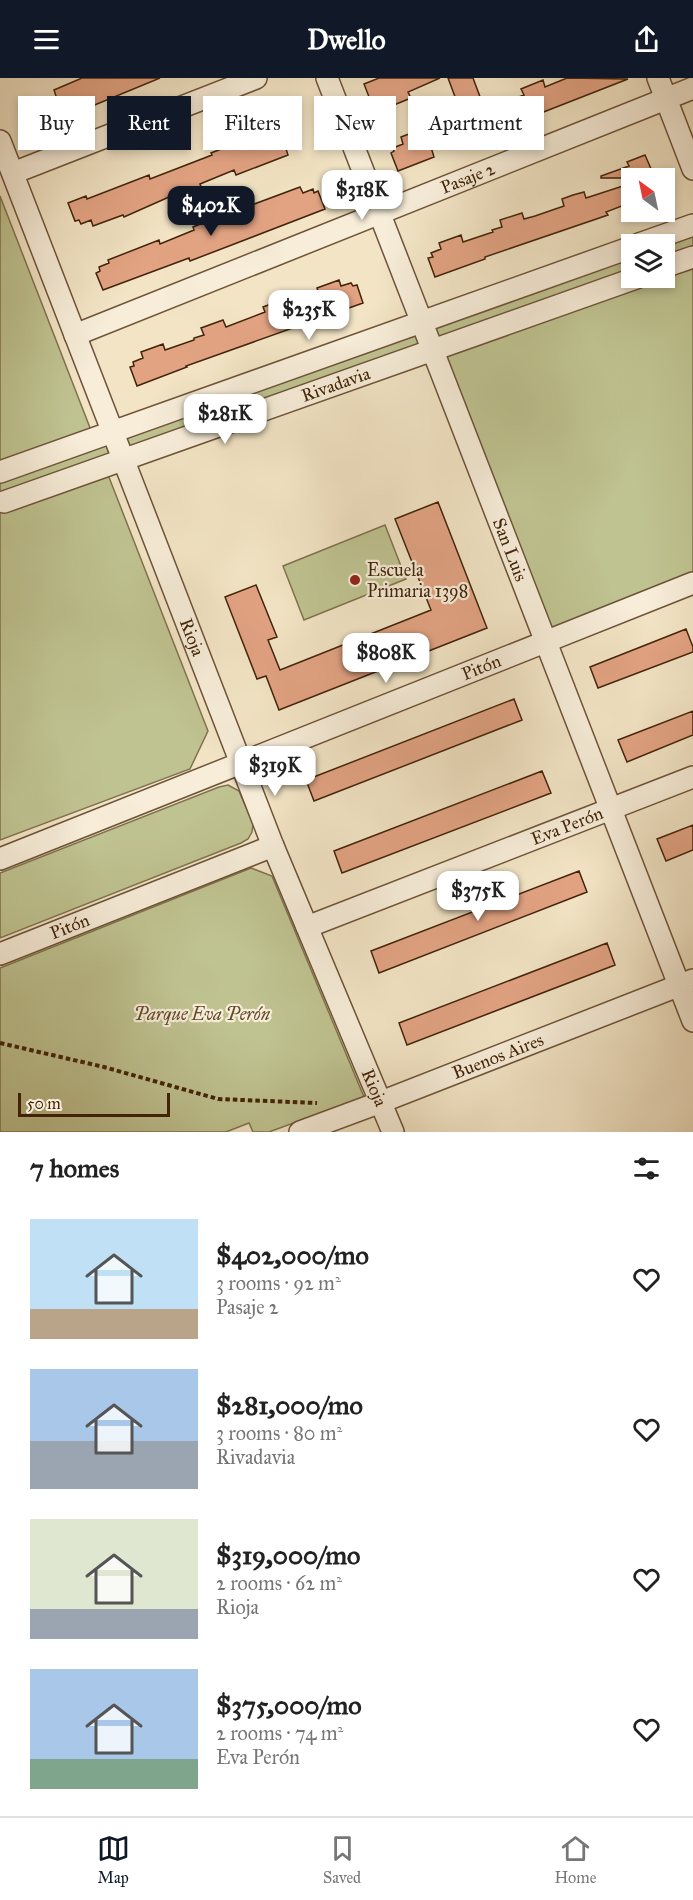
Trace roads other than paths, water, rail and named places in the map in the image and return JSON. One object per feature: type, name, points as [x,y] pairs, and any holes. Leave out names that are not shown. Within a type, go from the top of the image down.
[{"type":"street","points":[[12,173],[256,78]]},
{"type":"street","name":"San Luis","points":[[327,78],[611,809],[686,982],[693,1021]]},
{"type":"street","points":[[658,78],[693,170]]},
{"type":"street","name":"Pasaje 2","points":[[75,335],[693,88]]},
{"type":"street","name":"Rioja","points":[[0,141],[273,846],[393,1132]]},
{"type":"street","points":[[667,234],[693,225]]},
{"type":"street","name":"Rivadavia","points":[[0,472],[621,251]]},
{"type":"street","points":[[675,263],[693,257]]},
{"type":"street","name":"Rivadavia","points":[[1,500],[123,460],[621,283]]},
{"type":"street","name":"Pitón","points":[[0,859],[693,583]]},
{"type":"street","name":"Eva Perón","points":[[307,927],[693,777]]},
{"type":"street","name":"Pitón","points":[[0,954],[273,846]]},
{"type":"street","name":"Buenos Aires","points":[[300,1132],[686,982]]},
{"type":"place","name":"Escuela Primaria 1398","points":[[355,580]]},
{"type":"park label","name":"Parque Eva Perón","points":[[202,1014]]}]
